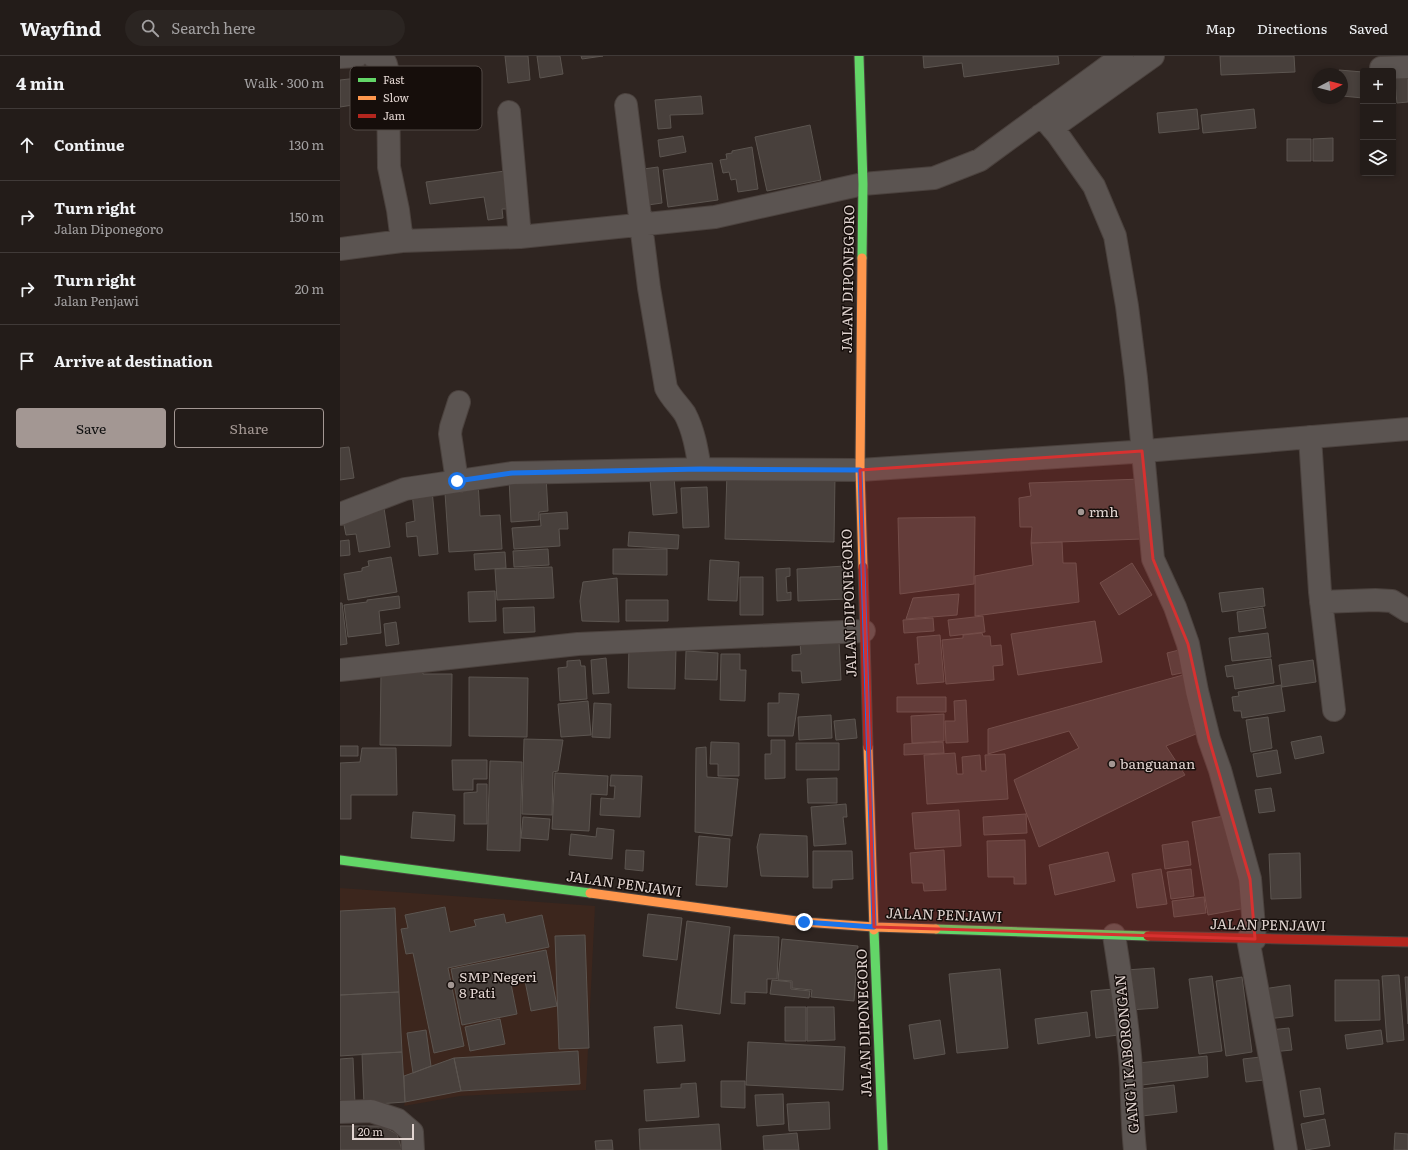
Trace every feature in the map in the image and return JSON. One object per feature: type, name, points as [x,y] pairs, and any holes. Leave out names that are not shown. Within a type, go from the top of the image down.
[{"type":"main road","name":"JALAN DIPONEGORO","points":[[859,56],[863,184],[860,470],[874,927],[883,1150]]},
{"type":"main road","name":"JALAN PENJAWI","points":[[340,860],[804,922],[874,927],[1114,935],[1408,942]]},
{"type":"street","points":[[340,57],[357,56]]},
{"type":"street","points":[[373,56],[380,57],[387,66]]},
{"type":"street","points":[[1046,122],[1122,56]]},
{"type":"street","points":[[340,249],[402,241],[520,237],[715,217],[863,184],[934,178],[980,160],[1046,122],[1153,56]]},
{"type":"street","points":[[1396,68],[1408,68]]},
{"type":"street","points":[[626,105],[649,288],[666,388],[671,398],[685,416],[697,450],[700,469]]},
{"type":"street","points":[[509,112],[520,237]]},
{"type":"street","points":[[1046,122],[1058,134],[1094,186],[1115,236],[1134,356],[1153,559],[1175,607],[1188,644],[1197,691],[1209,739],[1220,770],[1250,879],[1252,939],[1286,1150]]},
{"type":"street","points":[[389,130],[389,167],[398,210],[402,241]]},
{"type":"street","points":[[457,481],[450,434],[460,402]]},
{"type":"street","points":[[340,514],[404,489],[512,473],[700,469],[860,470],[1142,451],[1408,429]]},
{"type":"street","points":[[1310,437],[1321,602],[1334,710]]},
{"type":"street","points":[[1321,602],[1375,600],[1392,601],[1408,611]]},
{"type":"street","points":[[340,670],[578,644],[864,631]]},
{"type":"street","name":"GANG I KABORONGAN","points":[[1114,935],[1126,1006],[1135,1150]]},
{"type":"street","points":[[340,1112],[371,1111],[398,1120],[412,1132],[413,1150]]},
{"type":"highlighted area","points":[[1142,451],[1153,559],[1188,644],[1209,739],[1250,879],[1255,939],[874,927],[860,470]]},
{"type":"shaded area","points":[[340,888],[595,906],[586,1090],[460,1096],[404,1106],[399,992],[340,995]]},
{"type":"building","points":[[505,56],[528,56],[530,80],[508,83]]},
{"type":"building","points":[[537,56],[560,56],[563,74],[540,78]]},
{"type":"building","points":[[581,56],[603,56],[582,59]]},
{"type":"building","points":[[923,56],[1058,56],[1059,64],[964,77],[962,63],[924,68]]},
{"type":"building","points":[[1220,56],[1294,56],[1295,72],[1221,75]]},
{"type":"building","points":[[1348,71],[1360,72],[1360,98],[1348,97]]},
{"type":"building","points":[[1408,73],[1408,102],[1397,103],[1396,74]]},
{"type":"building","points":[[350,79],[350,105],[340,107],[340,80]]},
{"type":"building","points":[[701,96],[703,114],[670,115],[671,128],[658,129],[655,100]]},
{"type":"building","points":[[1197,109],[1199,129],[1159,133],[1157,113]]},
{"type":"building","points":[[1254,109],[1256,128],[1203,133],[1201,115]]},
{"type":"building","points":[[810,125],[821,180],[767,191],[755,137]]},
{"type":"building","points":[[683,136],[686,152],[660,157],[658,140]]},
{"type":"building","points":[[1333,138],[1333,161],[1313,161],[1313,139]]},
{"type":"building","points":[[1287,139],[1311,139],[1311,161],[1287,161]]},
{"type":"building","points":[[752,147],[758,189],[738,192],[736,179],[731,180],[729,172],[723,173],[720,160],[727,159],[726,154],[732,153],[732,151]]},
{"type":"building","points":[[712,163],[718,200],[668,207],[663,170]]},
{"type":"building","points":[[658,167],[662,203],[641,206],[636,170]]},
{"type":"building","points":[[505,171],[508,209],[502,209],[503,218],[488,220],[484,197],[430,204],[426,182]]},
{"type":"building","points":[[349,447],[354,478],[340,480],[340,448]]},
{"type":"building","points":[[727,472],[835,476],[834,542],[725,539]]},
{"type":"building","points":[[546,476],[548,511],[539,512],[539,520],[511,522],[509,478]]},
{"type":"building","points":[[674,477],[677,513],[653,515],[650,479]]},
{"type":"building","name":"rmh","points":[[1142,479],[1142,539],[1031,543],[1032,527],[1020,527],[1019,498],[1031,496],[1029,483]]},
{"type":"building","points":[[478,481],[480,516],[500,515],[502,549],[449,552],[445,493],[463,492],[462,482]]},
{"type":"building","points":[[707,487],[709,527],[683,528],[681,488]]},
{"type":"building","points":[[432,490],[438,554],[419,556],[417,536],[407,537],[406,523],[415,521],[412,492]]},
{"type":"building","points":[[384,508],[390,547],[359,552],[356,534],[346,535],[342,515]]},
{"type":"building","points":[[567,512],[568,529],[559,529],[560,546],[514,549],[512,528],[541,526],[540,514]]},
{"type":"building","points":[[975,517],[974,584],[900,594],[898,518]]},
{"type":"building","points":[[629,532],[679,535],[678,549],[628,546]]},
{"type":"building","points":[[349,540],[350,555],[340,556],[340,541]]},
{"type":"building","points":[[1062,542],[1063,563],[1076,563],[1079,602],[975,616],[975,576],[1033,565],[1031,543]]},
{"type":"building","points":[[548,549],[549,565],[514,567],[513,551]]},
{"type":"building","points":[[613,549],[667,549],[667,575],[613,574]]},
{"type":"building","points":[[505,552],[506,568],[475,570],[474,554]]},
{"type":"building","points":[[391,557],[397,592],[348,600],[344,574],[362,571],[362,568],[369,566],[368,561]]},
{"type":"building","points":[[710,560],[739,562],[737,601],[708,600]]},
{"type":"building","points":[[1132,563],[1152,595],[1119,615],[1100,583]]},
{"type":"building","points":[[845,566],[847,599],[798,601],[797,569]]},
{"type":"building","points":[[552,567],[554,598],[497,600],[495,569]]},
{"type":"building","points":[[790,568],[790,576],[786,577],[787,593],[791,592],[791,600],[777,601],[776,569]]},
{"type":"building","points":[[740,577],[763,577],[763,615],[740,615]]},
{"type":"building","points":[[617,578],[619,622],[582,621],[580,601],[583,582]]},
{"type":"building","points":[[1263,588],[1265,606],[1222,612],[1219,593]]},
{"type":"building","points":[[495,591],[496,621],[469,622],[468,592]]},
{"type":"building","points":[[959,594],[957,615],[906,619],[913,598]]},
{"type":"building","points":[[399,596],[400,608],[379,611],[381,633],[348,637],[344,605],[367,602],[367,600]]},
{"type":"building","points":[[626,600],[668,600],[668,621],[626,621]]},
{"type":"building","points":[[340,603],[342,603],[347,644],[340,645]]},
{"type":"building","points":[[534,607],[535,632],[504,633],[503,608]]},
{"type":"building","points":[[1263,608],[1266,628],[1239,632],[1237,612]]},
{"type":"building","points":[[983,616],[985,632],[950,636],[948,620]]},
{"type":"building","points":[[933,618],[934,631],[904,633],[903,620]]},
{"type":"building","points":[[1095,621],[1102,662],[1018,675],[1011,634]]},
{"type":"building","points":[[396,622],[399,644],[386,646],[384,624]]},
{"type":"building","points":[[982,633],[983,636],[990,636],[991,646],[1001,645],[1003,665],[993,666],[994,680],[946,684],[942,640],[963,638],[963,635]]},
{"type":"building","points":[[1268,633],[1271,657],[1232,661],[1229,638]]},
{"type":"building","points":[[940,635],[944,682],[917,684],[915,664],[919,664],[917,637]]},
{"type":"building","points":[[839,641],[841,680],[802,683],[801,671],[792,671],[792,655],[801,654],[800,643]]},
{"type":"building","points":[[629,646],[676,648],[675,689],[628,688]]},
{"type":"building","points":[[1187,648],[1191,671],[1172,675],[1167,653]]},
{"type":"building","points":[[686,651],[718,653],[717,680],[685,679]]},
{"type":"building","points":[[721,654],[740,654],[740,670],[746,670],[745,701],[720,700]]},
{"type":"building","points":[[606,658],[609,693],[593,694],[591,660]]},
{"type":"building","points":[[1271,659],[1274,683],[1235,689],[1233,676],[1227,677],[1225,666]]},
{"type":"building","points":[[580,660],[581,666],[585,666],[587,699],[560,701],[558,668],[567,667],[567,661]]},
{"type":"building","points":[[1313,660],[1316,682],[1282,687],[1279,665]]},
{"type":"building","points":[[423,669],[423,674],[452,674],[451,746],[380,745],[381,673]]},
{"type":"building","name":"banguanan","points":[[1183,675],[1196,734],[1166,746],[1185,775],[1039,847],[1014,780],[1079,748],[1069,731],[988,754],[988,729]]},
{"type":"building","points":[[469,677],[528,678],[527,737],[469,736]]},
{"type":"building","points":[[1281,685],[1285,711],[1242,718],[1241,711],[1234,711],[1232,697],[1239,696],[1238,692]]},
{"type":"building","points":[[779,693],[799,694],[793,736],[768,736],[768,703],[779,703]]},
{"type":"building","points":[[897,697],[946,697],[946,712],[897,712]]},
{"type":"building","points":[[966,700],[968,742],[946,743],[945,721],[955,721],[954,701]]},
{"type":"building","points":[[588,701],[591,735],[561,737],[558,704]]},
{"type":"building","points":[[594,703],[611,704],[610,738],[592,737]]},
{"type":"building","points":[[944,714],[944,741],[912,743],[911,716]]},
{"type":"building","points":[[831,715],[832,738],[799,740],[798,717]]},
{"type":"building","points":[[1268,717],[1272,748],[1251,752],[1246,720]]},
{"type":"building","points":[[855,719],[857,738],[836,740],[834,721]]},
{"type":"building","points":[[1321,736],[1324,753],[1295,759],[1291,742]]},
{"type":"building","points":[[524,739],[563,740],[558,771],[553,772],[552,815],[522,814]]},
{"type":"building","points":[[771,740],[785,740],[785,778],[765,779],[765,754],[771,754]]},
{"type":"building","points":[[711,742],[739,743],[739,776],[718,776],[718,764],[710,764]]},
{"type":"building","points":[[943,742],[944,753],[904,755],[904,744]]},
{"type":"building","points":[[796,743],[839,743],[839,770],[796,770]]},
{"type":"building","points":[[340,746],[358,746],[358,756],[340,756]]},
{"type":"building","points":[[706,747],[707,777],[738,779],[732,836],[695,832],[696,748]]},
{"type":"building","points":[[362,748],[396,748],[397,795],[351,795],[351,819],[340,819],[340,763],[360,762]]},
{"type":"building","points":[[1277,750],[1281,773],[1257,777],[1253,754]]},
{"type":"building","points":[[955,753],[957,774],[963,774],[962,757],[980,755],[981,771],[986,771],[985,755],[1005,754],[1008,799],[927,804],[924,755]]},
{"type":"building","points":[[452,760],[487,760],[487,779],[473,779],[473,790],[453,790]]},
{"type":"building","points":[[490,761],[522,762],[520,851],[487,850]]},
{"type":"building","points":[[555,773],[608,776],[607,795],[591,794],[589,831],[552,829]]},
{"type":"building","points":[[611,775],[642,776],[640,817],[600,815],[601,798],[614,799],[615,786],[610,786]]},
{"type":"building","points":[[837,778],[837,803],[808,803],[807,779]]},
{"type":"building","points":[[477,784],[487,784],[487,824],[464,824],[464,793],[477,792]]},
{"type":"building","points":[[1271,788],[1275,811],[1259,813],[1255,790]]},
{"type":"building","points":[[846,804],[847,817],[843,817],[846,844],[814,846],[811,807]]},
{"type":"building","points":[[959,810],[961,846],[915,849],[912,813]]},
{"type":"building","points":[[413,812],[455,815],[454,841],[411,838]]},
{"type":"building","points":[[1026,814],[1027,833],[984,835],[983,817]]},
{"type":"building","points":[[1229,815],[1246,908],[1208,915],[1192,822]]},
{"type":"building","points":[[523,817],[550,819],[548,840],[521,838]]},
{"type":"building","points":[[597,828],[614,830],[612,859],[569,855],[571,834],[596,837]]},
{"type":"building","points":[[760,834],[807,836],[808,877],[761,876],[757,847]]},
{"type":"building","points":[[699,836],[730,839],[727,887],[696,885]]},
{"type":"building","points":[[1025,840],[1026,884],[1014,884],[1014,877],[988,877],[987,841]]},
{"type":"building","points":[[1188,841],[1191,865],[1165,869],[1162,845]]},
{"type":"building","points":[[626,850],[644,851],[643,871],[625,869]]},
{"type":"building","points":[[944,850],[946,890],[924,891],[923,883],[912,883],[910,853]]},
{"type":"building","points":[[813,851],[852,851],[853,879],[832,880],[832,888],[813,888]]},
{"type":"building","points":[[1108,852],[1115,881],[1055,895],[1049,865]]},
{"type":"building","points":[[1300,853],[1301,898],[1271,899],[1269,854]]},
{"type":"building","points":[[1161,869],[1167,904],[1137,908],[1132,874]]},
{"type":"building","points":[[1191,869],[1194,896],[1171,899],[1167,872]]},
{"type":"building","points":[[1204,897],[1206,913],[1174,917],[1172,901]]},
{"type":"building","points":[[445,907],[450,932],[476,926],[474,920],[504,914],[506,923],[542,915],[549,947],[448,968],[464,1046],[434,1053],[413,953],[406,954],[401,929],[408,928],[405,915]]},
{"type":"building","points":[[395,908],[399,992],[340,995],[340,911]]},
{"type":"building","points":[[648,914],[682,918],[677,960],[643,956]]},
{"type":"building","points":[[687,921],[730,927],[720,1014],[676,1008]]},
{"type":"building","points":[[585,935],[589,1048],[559,1049],[555,936]]},
{"type":"building","points":[[734,935],[779,937],[777,979],[767,979],[767,993],[745,992],[745,1004],[731,1003]]},
{"type":"building","points":[[782,939],[858,946],[854,1001],[811,997],[812,990],[792,988],[792,981],[778,980]]},
{"type":"building","points":[[546,950],[557,1006],[531,1011],[525,981],[511,984],[517,1014],[462,1025],[451,969]]},
{"type":"building","points":[[1154,968],[1158,1008],[1130,1010],[1126,970]]},
{"type":"building","points":[[1000,969],[1008,1048],[957,1053],[949,974]]},
{"type":"building","points":[[1399,975],[1404,1040],[1387,1042],[1382,976]]},
{"type":"building","points":[[1212,976],[1222,1051],[1199,1054],[1189,979]]},
{"type":"building","points":[[1242,977],[1252,1052],[1226,1056],[1216,981]]},
{"type":"building","points":[[1405,977],[1408,977],[1408,1024]]},
{"type":"building","points":[[772,980],[791,982],[791,989],[810,991],[809,998],[770,994]]},
{"type":"building","points":[[1335,980],[1379,980],[1380,1020],[1335,1021]]},
{"type":"building","points":[[1290,985],[1293,1016],[1267,1019],[1263,989]]},
{"type":"building","points":[[1114,989],[1118,1035],[1096,1038],[1091,991]]},
{"type":"building","points":[[399,992],[402,1052],[340,1056],[340,995]]},
{"type":"building","points":[[785,1007],[806,1007],[806,1041],[785,1041]]},
{"type":"building","points":[[807,1007],[834,1007],[835,1040],[807,1041]]},
{"type":"building","points":[[1087,1012],[1090,1036],[1038,1044],[1035,1019]]},
{"type":"building","points":[[500,1019],[505,1044],[470,1051],[465,1027]]},
{"type":"building","points":[[940,1020],[945,1054],[914,1059],[909,1025]]},
{"type":"building","points":[[682,1025],[685,1061],[657,1063],[654,1027]]},
{"type":"building","points":[[1289,1028],[1292,1050],[1272,1052],[1270,1030]]},
{"type":"building","points":[[426,1030],[431,1066],[413,1073],[407,1033]]},
{"type":"building","points":[[1381,1030],[1383,1044],[1347,1049],[1345,1035]]},
{"type":"building","points":[[748,1042],[845,1047],[843,1090],[746,1085]]},
{"type":"building","points":[[578,1051],[580,1084],[461,1091],[454,1058]]},
{"type":"building","points":[[402,1052],[405,1102],[364,1105],[362,1054]]},
{"type":"building","points":[[1207,1056],[1208,1077],[1142,1085],[1138,1063]]},
{"type":"building","points":[[1269,1056],[1272,1079],[1246,1082],[1243,1059]]},
{"type":"building","points":[[353,1058],[355,1104],[340,1104],[340,1059]]},
{"type":"building","points":[[454,1058],[461,1091],[405,1102],[404,1076]]},
{"type":"building","points":[[721,1081],[745,1081],[745,1108],[721,1107]]},
{"type":"building","points":[[696,1083],[699,1117],[646,1121],[644,1090],[681,1088],[681,1084]]},
{"type":"building","points":[[1174,1085],[1177,1112],[1142,1116],[1140,1089]]},
{"type":"building","points":[[1320,1088],[1324,1114],[1304,1117],[1300,1091]]},
{"type":"building","points":[[783,1094],[784,1124],[757,1126],[755,1095]]},
{"type":"building","points":[[829,1102],[830,1129],[789,1131],[787,1104]]},
{"type":"building","points":[[1325,1119],[1330,1146],[1306,1150],[1301,1124]]},
{"type":"building","points":[[719,1124],[721,1150],[640,1150],[639,1129]]},
{"type":"building","points":[[340,1126],[382,1126],[397,1134],[402,1150],[340,1150]]},
{"type":"building","points":[[797,1133],[799,1150],[764,1150],[763,1136]]},
{"type":"building","points":[[1395,1133],[1408,1134],[1408,1150],[1394,1150]]},
{"type":"building","points":[[612,1140],[613,1150],[596,1150],[595,1141]]},
{"type":"traffic: fast","points":[[859,56],[863,184],[862,258]]},
{"type":"traffic: fast","points":[[340,860],[590,893]]},
{"type":"traffic: fast","points":[[936,929],[1148,936]]},
{"type":"traffic: fast","points":[[874,930],[883,1150]]},
{"type":"traffic: slow","points":[[862,258],[860,470],[863,567]]},
{"type":"traffic: slow","points":[[868,747],[874,930]]},
{"type":"traffic: slow","points":[[590,893],[804,922],[874,927],[936,929]]},
{"type":"traffic: jam","points":[[863,567],[868,747]]},
{"type":"traffic: jam","points":[[1148,936],[1408,942]]},
{"type":"place","name":"rmh","points":[[1081,512]]},
{"type":"place","name":"banguanan","points":[[1112,764]]},
{"type":"place","name":"SMP Negeri 8 Pati","points":[[451,985]]},
{"type":"route","points":[[457,481],[512,473],[700,469],[860,470],[874,927],[804,922]]}]
